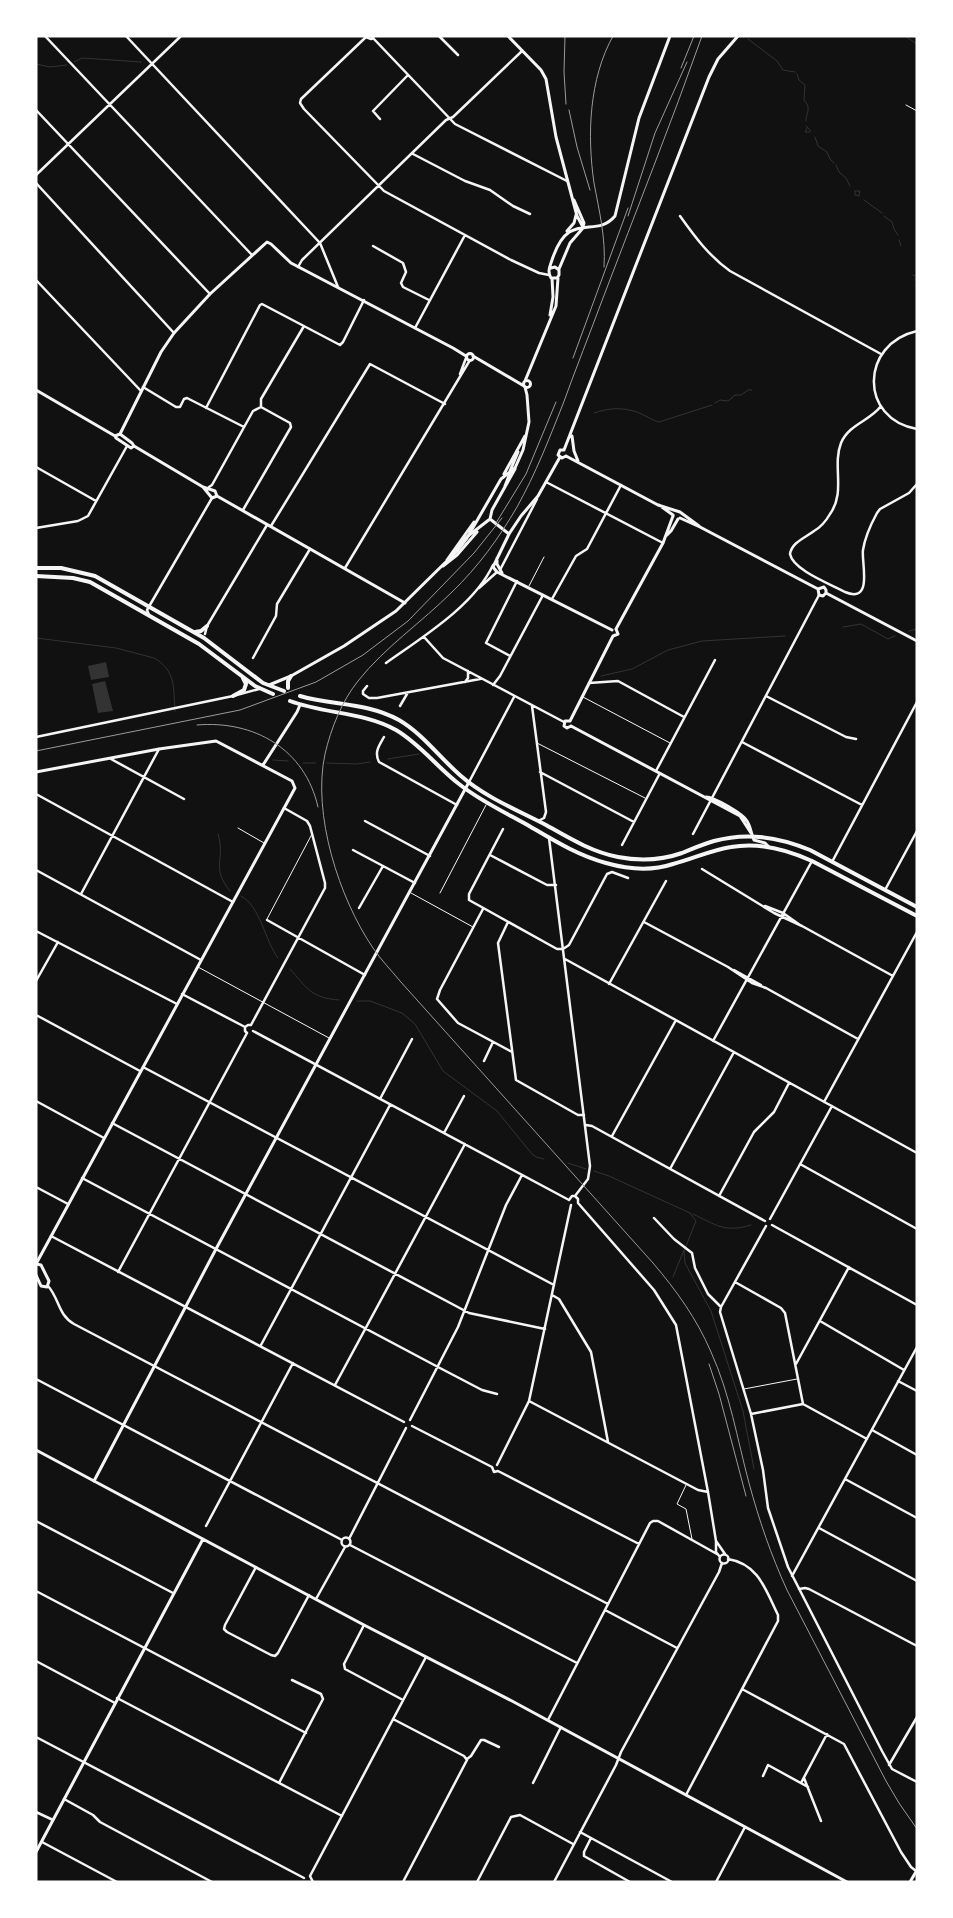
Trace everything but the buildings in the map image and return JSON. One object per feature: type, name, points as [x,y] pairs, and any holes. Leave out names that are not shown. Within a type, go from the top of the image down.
[{"type":"highway","points":[[36,568],[61,568],[95,576],[193,632],[268,685],[286,690],[291,676]]},
{"type":"highway","points":[[36,576],[73,578],[90,582],[198,644],[260,689],[273,694]]},
{"type":"highway","points":[[193,632],[201,632],[207,626]]},
{"type":"highway","points":[[233,696],[242,692],[246,686],[241,676]]},
{"type":"highway","points":[[258,679],[260,689]]},
{"type":"highway","points":[[260,689],[268,685]]},
{"type":"highway","points":[[300,696],[367,707],[396,719],[423,738],[469,782],[553,830],[601,853],[632,859],[666,857],[715,841],[751,835],[777,839],[794,844],[832,862],[917,907]]},
{"type":"highway","points":[[290,701],[325,711],[361,717],[390,727],[417,745],[465,789],[549,837],[595,860],[615,866],[655,868],[731,847],[753,845],[769,847],[791,852],[812,861],[917,916]]},
{"type":"highway","points":[[549,837],[553,830]]},
{"type":"main road","points":[[508,36],[541,70],[546,79],[554,129],[567,181],[584,223],[583,228],[570,242],[559,270],[557,299],[525,381],[524,387],[528,398]]},
{"type":"main road","points":[[562,238],[574,229],[607,222],[613,219],[616,214],[639,118],[670,36]]},
{"type":"main road","points":[[616,629],[612,630],[501,571],[493,569],[493,564],[508,533],[540,493],[560,457],[559,452],[564,450],[709,77],[718,58],[738,36]]},
{"type":"main road","points":[[572,195],[576,215],[583,228]]},
{"type":"main road","points":[[548,323],[554,297],[552,278],[549,275],[556,248],[574,223],[576,215]]},
{"type":"main road","points":[[115,436],[120,434],[165,345],[174,333],[210,294],[267,242],[298,267],[364,300],[468,358],[485,364]]},
{"type":"main road","points":[[551,268],[555,267],[559,270]]},
{"type":"main road","points":[[552,278],[558,277]]},
{"type":"main road","points":[[468,358],[473,356],[524,387]]},
{"type":"main road","points":[[502,493],[512,477],[524,447],[529,422],[528,398],[531,367]]},
{"type":"main road","points":[[514,380],[530,383]]},
{"type":"main road","points":[[524,387],[530,383]]},
{"type":"main road","points":[[36,390],[115,436],[127,446],[131,448],[134,446]]},
{"type":"main road","points":[[574,428],[573,448],[580,463]]},
{"type":"main road","points":[[442,567],[468,536],[527,433]]},
{"type":"main road","points":[[120,434],[132,442],[134,446],[203,486],[214,490],[217,492],[217,496]]},
{"type":"main road","points":[[446,561],[465,538],[491,520],[524,439]]},
{"type":"main road","points":[[564,450],[566,456]]},
{"type":"main road","points":[[560,457],[566,456],[580,463],[658,505],[679,519],[700,527],[818,589],[824,587],[826,594]]},
{"type":"main road","points":[[501,479],[515,468]]},
{"type":"main road","points":[[203,486],[211,496]]},
{"type":"main road","points":[[211,496],[211,491],[214,490]]},
{"type":"main road","points":[[211,496],[217,496],[243,510],[406,603]]},
{"type":"main road","points":[[658,505],[681,513],[700,527]]},
{"type":"main road","points":[[442,567],[484,507]]},
{"type":"main road","points":[[571,726],[570,721],[614,636],[618,634],[616,629],[663,543],[676,511]]},
{"type":"main road","points":[[666,535],[672,531],[681,513]]},
{"type":"main road","points":[[491,520],[508,533]]},
{"type":"main road","points":[[268,685],[291,676],[344,646],[406,603],[468,543],[482,526]]},
{"type":"main road","points":[[498,553],[497,563],[501,571]]},
{"type":"main road","points":[[818,589],[819,595],[823,596],[826,594],[917,641]]},
{"type":"main road","points":[[612,630],[611,634],[614,636]]},
{"type":"main road","points":[[262,766],[300,705]]},
{"type":"main road","points":[[570,721],[564,722],[566,727],[571,726],[745,817],[755,841],[765,843],[769,847]]},
{"type":"main road","points":[[36,772],[216,740],[292,781],[294,785],[294,790],[36,1264],[42,1265],[44,1268],[48,1279],[48,1286],[42,1287],[36,1275]]},
{"type":"main road","points":[[94,1481],[216,1249],[469,782]]},
{"type":"main road","points":[[36,1288],[40,1283]]},
{"type":"main road","points":[[36,1450],[364,1625],[548,1720],[847,1882]]},
{"type":"main road","points":[[36,1852],[203,1539]]},
{"type":"main road","points":[[910,1882],[917,1870]]},
{"type":"street","points":[[45,36],[252,255]]},
{"type":"street","points":[[126,36],[320,243],[338,287]]},
{"type":"street","points":[[36,175],[181,36]]},
{"type":"street","points":[[439,36],[458,55]]},
{"type":"street","points":[[549,275],[539,273],[511,260],[384,191],[304,109],[300,103],[301,99],[366,37],[369,39],[374,37],[455,124],[567,181]]},
{"type":"street","points":[[298,267],[302,260],[378,186],[522,51]]},
{"type":"street","points":[[380,120],[373,111],[408,75]]},
{"type":"street","points":[[36,110],[210,294]]},
{"type":"street","points":[[413,154],[465,181],[490,190],[513,206],[530,214]]},
{"type":"street","points":[[36,184],[174,333]]},
{"type":"street","points":[[680,216],[701,245],[717,262],[730,271],[806,315],[881,354]]},
{"type":"street","points":[[415,328],[465,235]]},
{"type":"street","points":[[373,246],[402,263],[406,272],[401,283],[429,300]]},
{"type":"street","points":[[36,280],[141,392]]},
{"type":"street","points":[[206,408],[260,305],[262,304],[340,345],[364,300]]},
{"type":"street","points":[[261,407],[261,398],[304,326]]},
{"type":"street","points":[[917,332],[898,339],[881,354],[875,368],[873,381],[881,406],[889,416],[899,423],[917,429]]},
{"type":"street","points":[[346,568],[445,404],[468,358]]},
{"type":"street","points":[[205,634],[207,626],[370,364],[445,404]]},
{"type":"street","points":[[143,387],[178,407],[186,398],[244,427]]},
{"type":"street","points":[[881,406],[874,415],[849,431],[842,441],[839,455],[839,489],[836,504],[818,528],[797,542],[790,551],[791,560],[796,565],[826,582],[854,594],[860,590],[865,579],[863,550],[868,532],[877,513],[880,509],[909,493],[917,484]]},
{"type":"street","points":[[209,487],[253,411],[261,407]]},
{"type":"street","points":[[243,510],[291,427],[290,423],[261,407]]},
{"type":"street","points":[[36,528],[81,520],[91,512],[127,446]]},
{"type":"street","points":[[36,468],[96,501]]},
{"type":"street","points":[[546,482],[663,543]]},
{"type":"street","points":[[552,599],[576,556],[587,549],[621,485]]},
{"type":"street","points":[[386,663],[424,637],[501,571],[540,493]]},
{"type":"street","points":[[149,615],[147,610],[149,606],[211,496]]},
{"type":"street","points":[[523,526],[525,520],[524,512]]},
{"type":"street","points":[[253,658],[276,616],[277,604],[310,549]]},
{"type":"street","points":[[466,600],[486,576],[493,564]]},
{"type":"street","points":[[510,656],[486,643],[517,581]]},
{"type":"street","points":[[824,587],[826,582]]},
{"type":"street","points":[[493,685],[499,678],[544,595]]},
{"type":"street","points":[[693,834],[819,595]]},
{"type":"street","points":[[424,637],[439,656],[564,722]]},
{"type":"street","points":[[622,845],[646,799],[684,717],[715,660]]},
{"type":"street","points":[[464,682],[468,678],[467,670]]},
{"type":"street","points":[[367,686],[363,691],[364,695],[371,698],[407,694],[478,679],[484,680]]},
{"type":"street","points":[[589,683],[618,681],[684,717]]},
{"type":"street","points":[[36,737],[180,708],[260,689]]},
{"type":"street","points":[[400,706],[407,694]]},
{"type":"street","points":[[766,696],[846,737],[856,739]]},
{"type":"street","points":[[469,782],[514,697]]},
{"type":"street","points":[[832,862],[917,702]]},
{"type":"street","points":[[532,706],[545,806],[544,818],[542,820],[535,820]]},
{"type":"street","points":[[384,738],[377,750],[377,758],[382,765],[457,805]]},
{"type":"street","points":[[742,742],[862,805]]},
{"type":"street","points":[[81,894],[159,749]]},
{"type":"street","points":[[111,759],[184,799]]},
{"type":"street","points":[[540,772],[634,822]]},
{"type":"street","points":[[36,794],[233,902]]},
{"type":"street","points":[[251,1026],[325,888],[310,826],[284,808]]},
{"type":"street","points":[[365,821],[430,856]]},
{"type":"street","points":[[503,829],[468,899],[483,909],[557,948],[563,949],[569,945],[606,875],[612,872],[628,878]]},
{"type":"street","points":[[885,890],[917,831]]},
{"type":"street","points":[[549,837],[586,1125],[590,1170],[586,1182],[575,1196],[570,1197],[569,1200]]},
{"type":"street","points":[[353,850],[415,883]]},
{"type":"street","points":[[490,855],[547,885],[556,885]]},
{"type":"street","points":[[713,1041],[812,861]]},
{"type":"street","points":[[359,908],[383,866]]},
{"type":"street","points":[[702,869],[781,917],[802,926],[893,976]]},
{"type":"street","points":[[36,870],[201,960]]},
{"type":"street","points":[[610,984],[666,881]]},
{"type":"street","points":[[762,904],[783,913],[802,926]]},
{"type":"street","points":[[483,909],[440,990],[437,997],[438,1002],[455,1021],[512,1052]]},
{"type":"street","points":[[267,920],[365,974]]},
{"type":"street","points":[[508,922],[498,943],[517,1082],[578,1115],[584,1116]]},
{"type":"street","points":[[644,922],[859,1039]]},
{"type":"street","points":[[36,931],[176,1004]]},
{"type":"street","points":[[824,1102],[917,932]]},
{"type":"street","points":[[36,981],[58,942]]},
{"type":"street","points":[[564,959],[917,1153]]},
{"type":"street","points":[[182,994],[245,1027],[251,1026]]},
{"type":"street","points":[[36,1015],[140,1071]]},
{"type":"street","points":[[612,1136],[676,1020]]},
{"type":"street","points":[[251,1026],[253,1031],[569,1200],[571,1205],[530,1401],[497,1465],[498,1471]]},
{"type":"street","points":[[245,1027],[244,1031],[247,1033]]},
{"type":"street","points":[[118,1272],[247,1033],[250,1034],[253,1031]]},
{"type":"street","points":[[380,1099],[412,1039]]},
{"type":"street","points":[[484,1061],[493,1042]]},
{"type":"street","points":[[670,1169],[734,1052]]},
{"type":"street","points":[[143,1067],[554,1285]]},
{"type":"street","points":[[719,1196],[754,1132],[774,1112],[789,1083]]},
{"type":"street","points":[[444,1133],[464,1096]]},
{"type":"street","points":[[36,1101],[104,1138]]},
{"type":"street","points":[[260,1346],[390,1104]]},
{"type":"street","points":[[765,1221],[770,1219],[832,1106]]},
{"type":"street","points":[[112,1123],[466,1311],[545,1329]]},
{"type":"street","points":[[586,1125],[612,1136],[765,1221]]},
{"type":"street","points":[[335,1385],[465,1144]]},
{"type":"street","points":[[800,1164],[917,1229]]},
{"type":"street","points":[[404,1422],[410,1420],[466,1311],[506,1205],[522,1175]]},
{"type":"street","points":[[82,1178],[482,1390],[497,1394]]},
{"type":"street","points":[[36,1187],[68,1204]]},
{"type":"street","points":[[575,1196],[578,1199],[578,1203],[654,1290],[676,1325],[708,1492],[717,1554]]},
{"type":"street","points":[[571,1205],[576,1206],[578,1203]]},
{"type":"street","points":[[654,1218],[674,1239],[692,1253],[695,1268],[708,1294],[721,1307]]},
{"type":"street","points":[[770,1219],[772,1225]]},
{"type":"street","points":[[765,1221],[766,1226],[721,1307],[720,1314],[751,1414],[763,1470],[768,1508],[792,1577],[890,1765],[896,1771],[917,1782]]},
{"type":"street","points":[[766,1226],[772,1225],[917,1305]]},
{"type":"street","points":[[51,1236],[404,1422],[406,1428]]},
{"type":"street","points":[[796,1364],[849,1267]]},
{"type":"street","points":[[735,1282],[781,1308],[785,1313],[803,1404]]},
{"type":"street","points":[[48,1286],[66,1319],[608,1604]]},
{"type":"street","points":[[552,1294],[559,1298],[591,1352],[608,1442]]},
{"type":"street","points":[[820,1322],[904,1370]]},
{"type":"street","points":[[792,1577],[917,1347]]},
{"type":"street","points":[[206,1526],[293,1363]]},
{"type":"street","points":[[36,1379],[342,1540],[345,1538],[349,1539]]},
{"type":"street","points":[[898,1381],[917,1391]]},
{"type":"street","points":[[530,1401],[687,1484],[703,1492],[708,1492]]},
{"type":"street","points":[[751,1414],[803,1404],[867,1439]]},
{"type":"street","points":[[410,1420],[412,1426],[492,1467],[494,1472],[498,1471],[639,1544]]},
{"type":"street","points":[[350,1545],[351,1541],[349,1539],[406,1428],[412,1426]]},
{"type":"street","points":[[872,1430],[917,1455]]},
{"type":"street","points":[[492,1467],[497,1465]]},
{"type":"street","points":[[845,1479],[917,1518]]},
{"type":"street","points":[[548,1720],[650,1523],[654,1520],[658,1521],[705,1546],[720,1557],[722,1562],[719,1572],[554,1882]]},
{"type":"street","points":[[36,1521],[173,1593]]},
{"type":"street","points":[[819,1528],[917,1581]]},
{"type":"street","points":[[342,1540],[344,1547]]},
{"type":"street","points":[[705,1546],[712,1547],[716,1543]]},
{"type":"street","points":[[686,1795],[779,1618],[759,1576],[728,1559],[716,1543]]},
{"type":"street","points":[[316,1599],[344,1547],[350,1545],[577,1663]]},
{"type":"street","points":[[720,1557],[726,1554]]},
{"type":"street","points":[[722,1562],[726,1562],[728,1559]]},
{"type":"street","points":[[256,1567],[224,1628],[227,1632],[275,1656],[308,1595]]},
{"type":"street","points":[[799,1589],[809,1589],[917,1646]]},
{"type":"street","points":[[36,1591],[306,1733]]},
{"type":"street","points":[[605,1610],[677,1648]]},
{"type":"street","points":[[364,1625],[344,1667],[346,1670],[403,1700]]},
{"type":"street","points":[[36,1737],[304,1880],[307,1876],[310,1876],[426,1657]]},
{"type":"street","points":[[36,1661],[115,1703]]},
{"type":"street","points":[[280,1783],[323,1701],[323,1696],[292,1680]]},
{"type":"street","points":[[742,1689],[846,1746],[901,1852],[911,1867],[917,1870]]},
{"type":"street","points":[[117,1698],[342,1816]]},
{"type":"street","points":[[890,1765],[917,1717]]},
{"type":"street","points":[[393,1719],[467,1759]]},
{"type":"street","points":[[533,1783],[561,1727]]},
{"type":"street","points":[[801,1783],[827,1734]]},
{"type":"street","points":[[403,1882],[467,1759],[471,1756],[480,1740],[499,1747]]},
{"type":"street","points":[[763,1776],[768,1765],[808,1786]]},
{"type":"street","points":[[804,1778],[821,1821]]},
{"type":"street","points":[[64,1799],[100,1822],[212,1882]]},
{"type":"street","points":[[36,1812],[53,1820]]},
{"type":"street","points":[[477,1882],[511,1817],[520,1815],[574,1844]]},
{"type":"street","points":[[716,1882],[745,1827]]},
{"type":"street","points":[[580,1832],[672,1882]]},
{"type":"street","points":[[591,1838],[584,1856],[630,1882]]},
{"type":"street","points":[[42,1842],[117,1882]]},
{"type":"street","points":[[310,1876],[313,1882]]},
{"type":"lane","points":[[906,105],[917,111]]},
{"type":"lane","points":[[528,587],[544,557]]},
{"type":"lane","points":[[582,697],[671,743]]},
{"type":"lane","points":[[536,742],[646,799]]},
{"type":"lane","points":[[440,893],[487,803]]},
{"type":"lane","points":[[238,828],[265,843]]},
{"type":"lane","points":[[267,920],[312,834]]},
{"type":"lane","points":[[410,893],[474,927]]},
{"type":"lane","points":[[198,966],[330,1039]]},
{"type":"lane","points":[[744,1389],[798,1379]]},
{"type":"lane","points":[[687,1484],[677,1504],[686,1509],[692,1539]]},
{"type":"shaded area","points":[[106,662],[109,677],[91,680],[88,666]]},
{"type":"shaded area","points":[[105,681],[113,711],[98,713],[92,684]]},
{"type":"waterway","points":[[905,36],[917,44]]},
{"type":"waterway","points":[[748,39],[777,61],[783,70],[795,72]]},
{"type":"waterway","points":[[74,62],[82,58],[141,62]]},
{"type":"waterway","points":[[36,64],[50,67],[67,65]]},
{"type":"waterway","points":[[797,74],[799,80],[805,85],[804,100],[808,108],[806,121]]},
{"type":"waterway","points":[[806,126],[811,131]]},
{"type":"waterway","points":[[807,128],[805,132],[810,132]]},
{"type":"waterway","points":[[815,137],[818,146],[827,152],[834,163]]},
{"type":"waterway","points":[[836,165],[850,186]]},
{"type":"waterway","points":[[855,191],[860,191],[859,195]]},
{"type":"waterway","points":[[855,191],[855,195],[859,196]]},
{"type":"waterway","points":[[864,200],[882,213]]},
{"type":"waterway","points":[[884,216],[892,222],[898,235]]},
{"type":"waterway","points":[[899,240],[901,246]]},
{"type":"waterway","points":[[913,275],[917,277],[915,280]]},
{"type":"waterway","points":[[916,285],[917,292]]},
{"type":"waterway","points":[[715,403],[720,400],[728,401],[735,395],[741,395],[748,390],[752,390]]},
{"type":"waterway","points":[[594,413],[610,409],[626,409],[659,422],[712,405]]},
{"type":"waterway","points":[[843,627],[861,624],[888,639],[895,636]]},
{"type":"waterway","points":[[909,631],[917,629]]},
{"type":"waterway","points":[[601,676],[632,669],[668,650],[702,641],[785,636]]},
{"type":"waterway","points":[[36,638],[116,648],[154,658],[167,669],[170,675],[174,688],[175,711]]},
{"type":"waterway","points":[[388,759],[419,754]]},
{"type":"waterway","points":[[273,760],[288,761]]},
{"type":"waterway","points":[[327,763],[357,764],[370,762]]},
{"type":"waterway","points":[[303,763],[316,763]]},
{"type":"waterway","points":[[218,834],[221,875],[230,891]]},
{"type":"waterway","points":[[241,896],[248,901],[258,915],[278,958]]},
{"type":"waterway","points":[[290,969],[310,991],[322,997],[339,1000]]},
{"type":"waterway","points":[[357,1001],[370,1001],[402,1013],[415,1024],[443,1071],[497,1111],[532,1154],[544,1159]]},
{"type":"waterway","points":[[568,1163],[586,1169]]},
{"type":"waterway","points":[[594,1171],[690,1213]]},
{"type":"waterway","points":[[690,1213],[696,1221],[684,1251],[685,1263],[711,1311],[743,1411],[754,1469]]},
{"type":"waterway","points":[[693,1214],[721,1227],[734,1228],[751,1225]]},
{"type":"waterway","points":[[673,1277],[684,1250]]},
{"type":"railway","points":[[565,36],[564,72],[566,104]]},
{"type":"railway","points":[[604,267],[603,235],[592,165],[591,127],[592,108],[599,70],[613,36]]},
{"type":"railway","points":[[681,68],[694,36]]},
{"type":"railway","points":[[702,36],[563,404],[530,481],[503,530],[471,573],[380,657],[352,689],[338,715],[327,744],[322,778],[322,803],[331,855],[339,880],[349,905],[376,952],[653,1263],[693,1316],[718,1368],[733,1416],[757,1510],[781,1577],[886,1781],[917,1829]]},
{"type":"railway","points":[[628,216],[655,133],[687,62]]},
{"type":"railway","points":[[569,110],[577,147],[590,190]]},
{"type":"railway","points":[[573,358],[628,208]]},
{"type":"railway","points":[[496,523],[526,474],[556,402]]},
{"type":"railway","points":[[36,751],[240,710],[316,682],[363,655],[408,621],[474,553],[502,518]]},
{"type":"railway","points":[[197,725],[218,725],[238,728],[257,733],[274,742],[289,754],[302,769],[318,807]]},
{"type":"railway","points":[[709,1364],[719,1394],[746,1496]]}]
